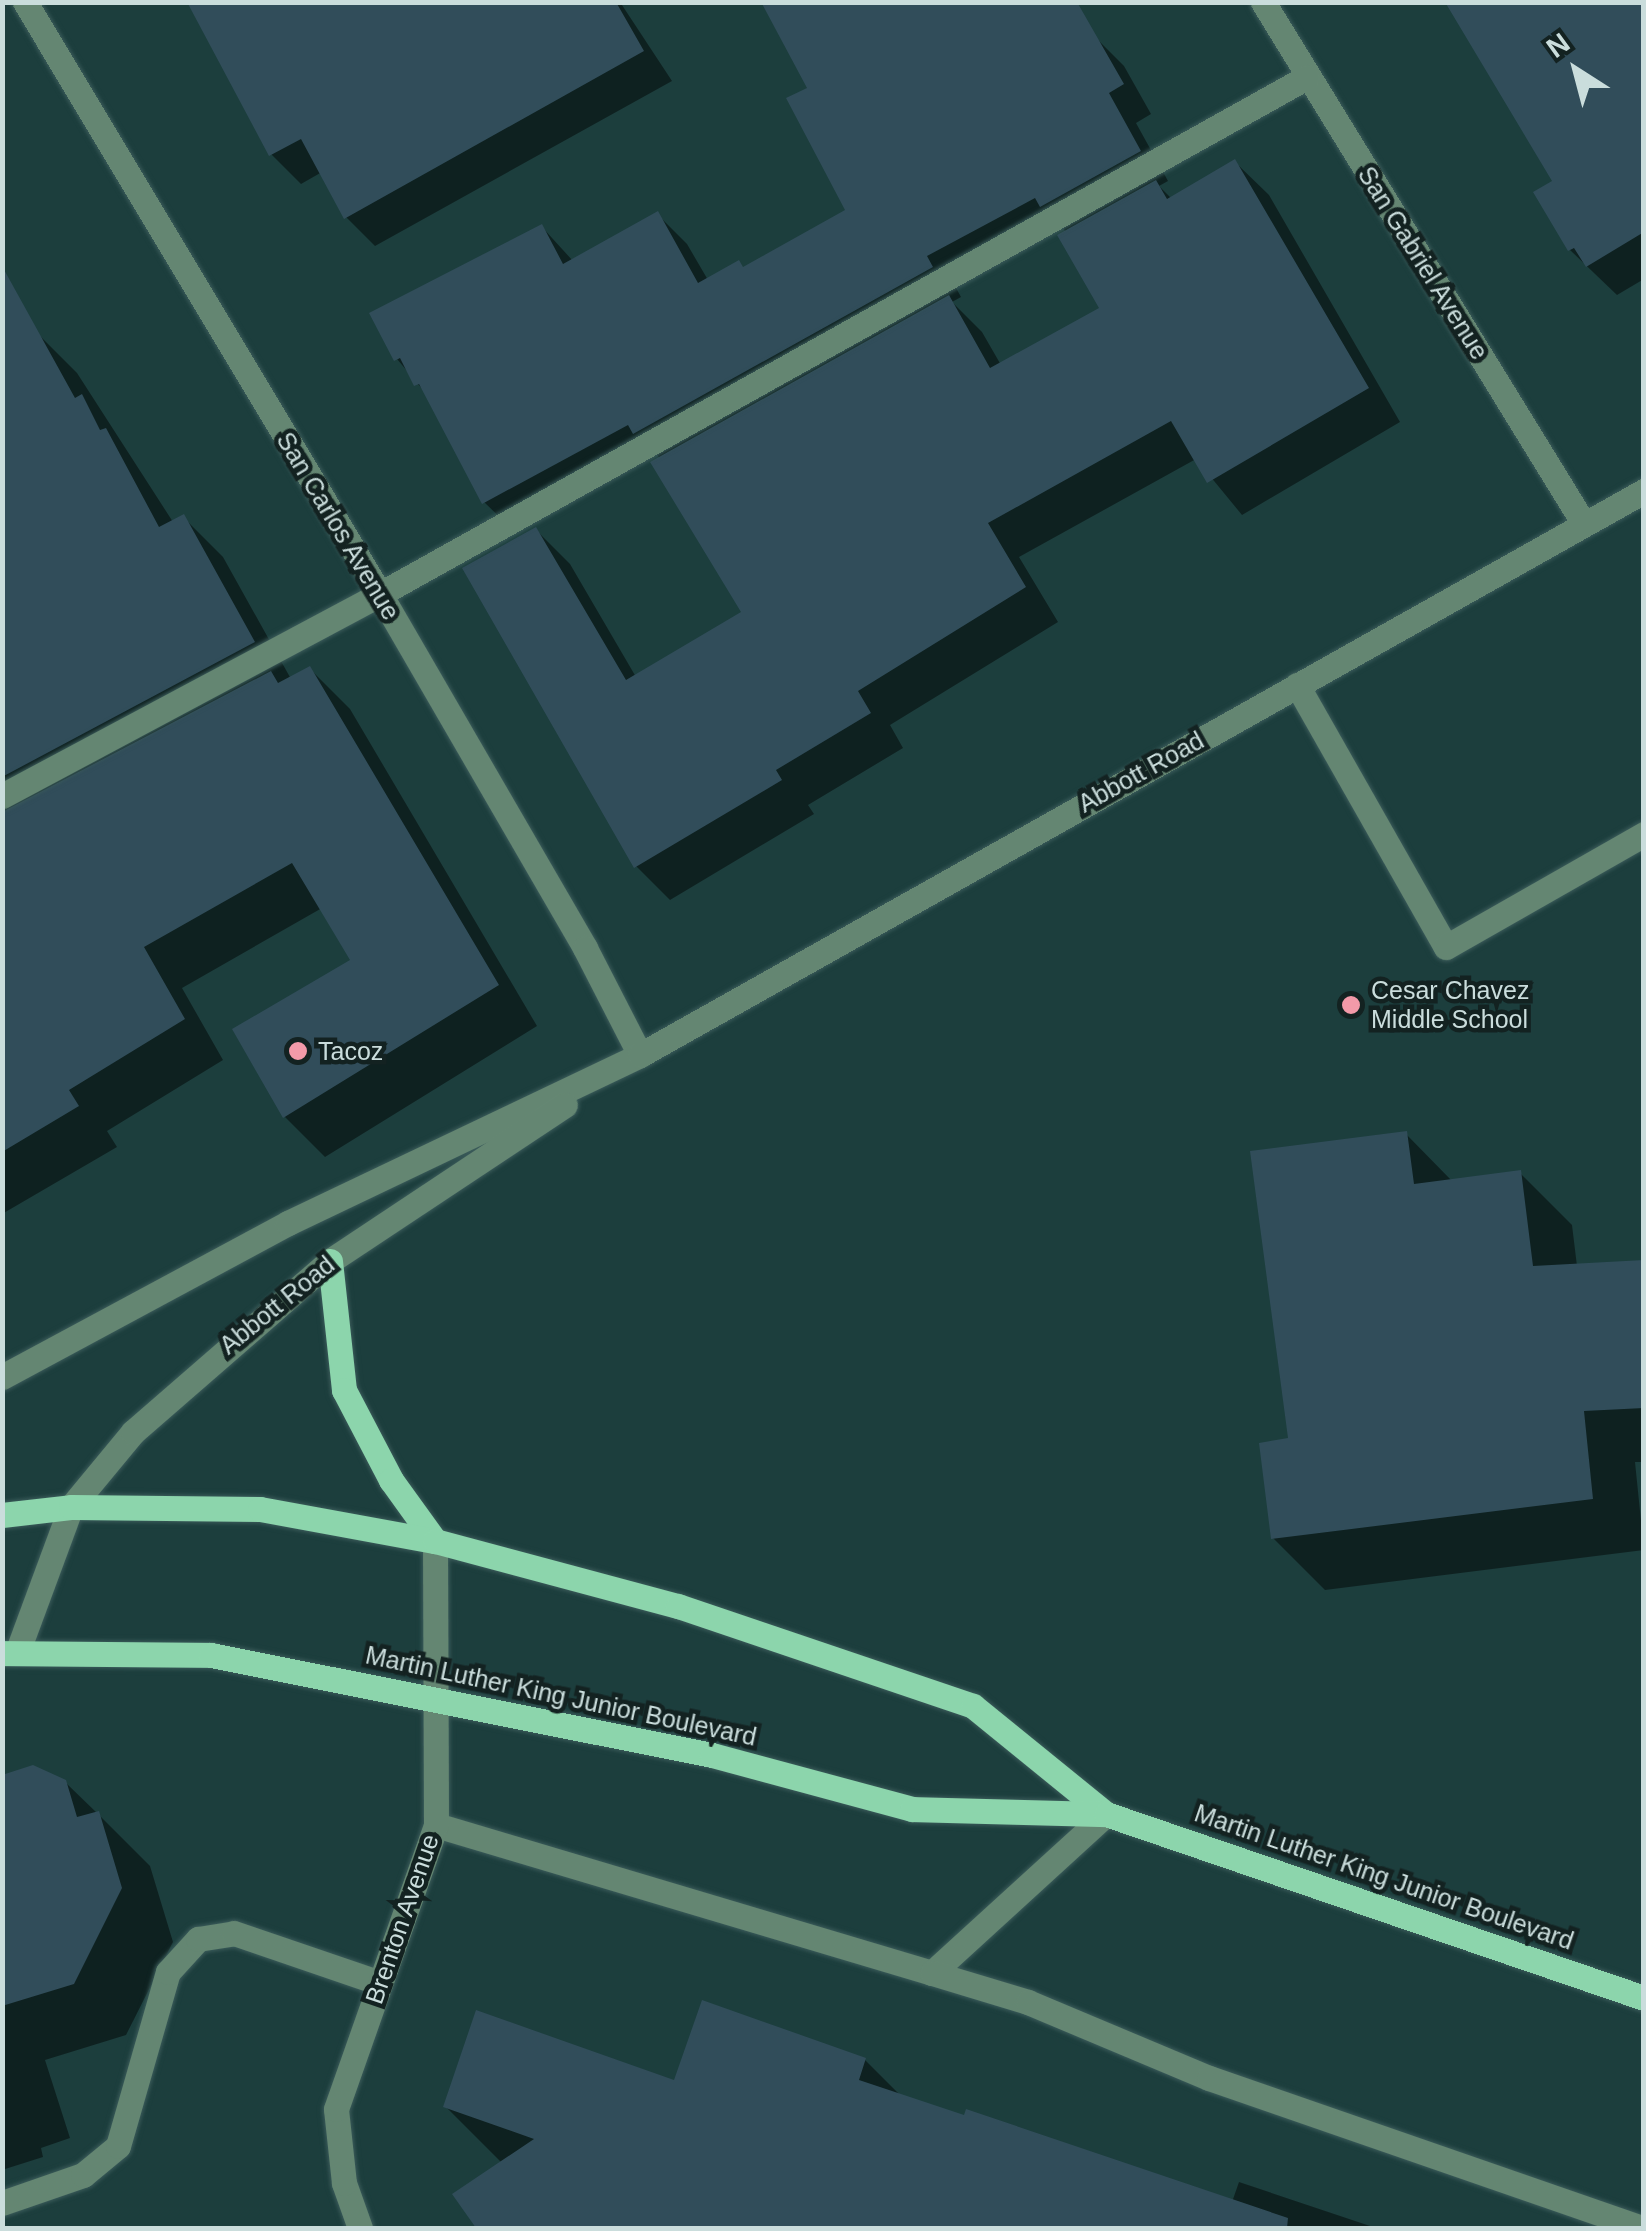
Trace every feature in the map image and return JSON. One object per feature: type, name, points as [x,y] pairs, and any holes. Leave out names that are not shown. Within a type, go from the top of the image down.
[{"type":"main road","points":[[330,1261],[344,1390],[391,1480],[436,1541]]},
{"type":"main road","name":"Martin Luther King Junior Boulevard","points":[[2,1515],[71,1507],[260,1510],[436,1541],[678,1606],[973,1706],[1106,1814]]},
{"type":"main road","name":"Martin Luther King Junior Boulevard","points":[[10,1651],[211,1655],[712,1755],[912,1809],[1106,1814],[1644,1998]]},
{"type":"street","name":"San Carlos Avenue","points":[[25,2],[380,594],[586,948],[640,1055]]},
{"type":"street","name":"San Gabriel Avenue","points":[[1263,2],[1584,524]]},
{"type":"street","points":[[2,796],[380,594],[1307,77]]},
{"type":"street","name":"Abbott Road","points":[[2,1377],[288,1223],[640,1055],[1644,491]]},
{"type":"street","points":[[1297,685],[1446,947],[1644,834]]},
{"type":"street","name":"Abbott Road","points":[[10,1651],[71,1507],[133,1432],[212,1357],[330,1261],[640,1055]]},
{"type":"street","name":"Brenton Avenue","points":[[360,2228],[344,2183],[336,2108],[436,1825],[440,1701],[436,1541]]},
{"type":"street","points":[[932,1973],[1106,1814]]},
{"type":"street","points":[[436,1825],[1028,2002],[1208,2078],[1642,2228]]},
{"type":"street","points":[[2,2203],[83,2175],[118,2146],[168,1972],[198,1938],[234,1933],[380,1983]]},
{"type":"building","points":[[187,2],[616,2],[644,51],[344,219],[301,139],[269,156]]},
{"type":"building","points":[[761,2],[1077,2],[1124,84],[1109,93],[1141,151],[1040,207],[1035,198],[927,256],[933,267],[633,434],[628,425],[482,504],[419,384],[414,386],[400,358],[394,361],[369,313],[542,224],[563,264],[658,211],[698,283],[739,260],[743,267],[845,210],[786,98],[807,88]]},
{"type":"building","points":[[1445,2],[1644,2],[1644,232],[1586,267],[1574,248],[1568,251],[1533,192],[1552,181]]},
{"type":"building","points":[[1235,159],[1369,388],[1207,483],[1171,421],[988,523],[1026,587],[858,691],[871,713],[776,770],[782,780],[634,868],[462,568],[536,527],[626,680],[741,612],[650,462],[949,295],[990,368],[1099,308],[1057,235],[1156,180],[1167,199]]},
{"type":"building","points":[[2,266],[75,398],[82,394],[100,430],[106,428],[159,527],[184,514],[255,642],[2,777]]},
{"type":"building","points":[[310,666],[499,985],[283,1118],[232,1029],[350,960],[292,863],[144,947],[185,1019],[69,1090],[79,1106],[2,1152],[2,812],[271,671],[278,683]]},
{"type":"building","points":[[1407,1131],[1414,1184],[1521,1170],[1533,1266],[1644,1260],[1644,1408],[1584,1411],[1593,1499],[1271,1539],[1259,1443],[1288,1438],[1250,1151]]},
{"type":"building","points":[[33,1765],[66,1780],[77,1817],[99,1811],[122,1888],[74,1984],[2,2006],[2,1775]]},
{"type":"building","points":[[702,2000],[866,2058],[859,2080],[964,2115],[966,2109],[1288,2218],[1287,2228],[476,2228],[452,2194],[534,2139],[443,2107],[476,2010],[674,2080]]},
{"type":"place","name":"Cesar Chavez Middle School","points":[[1351,1005]]},
{"type":"place","name":"Tacoz","points":[[298,1051]]}]
